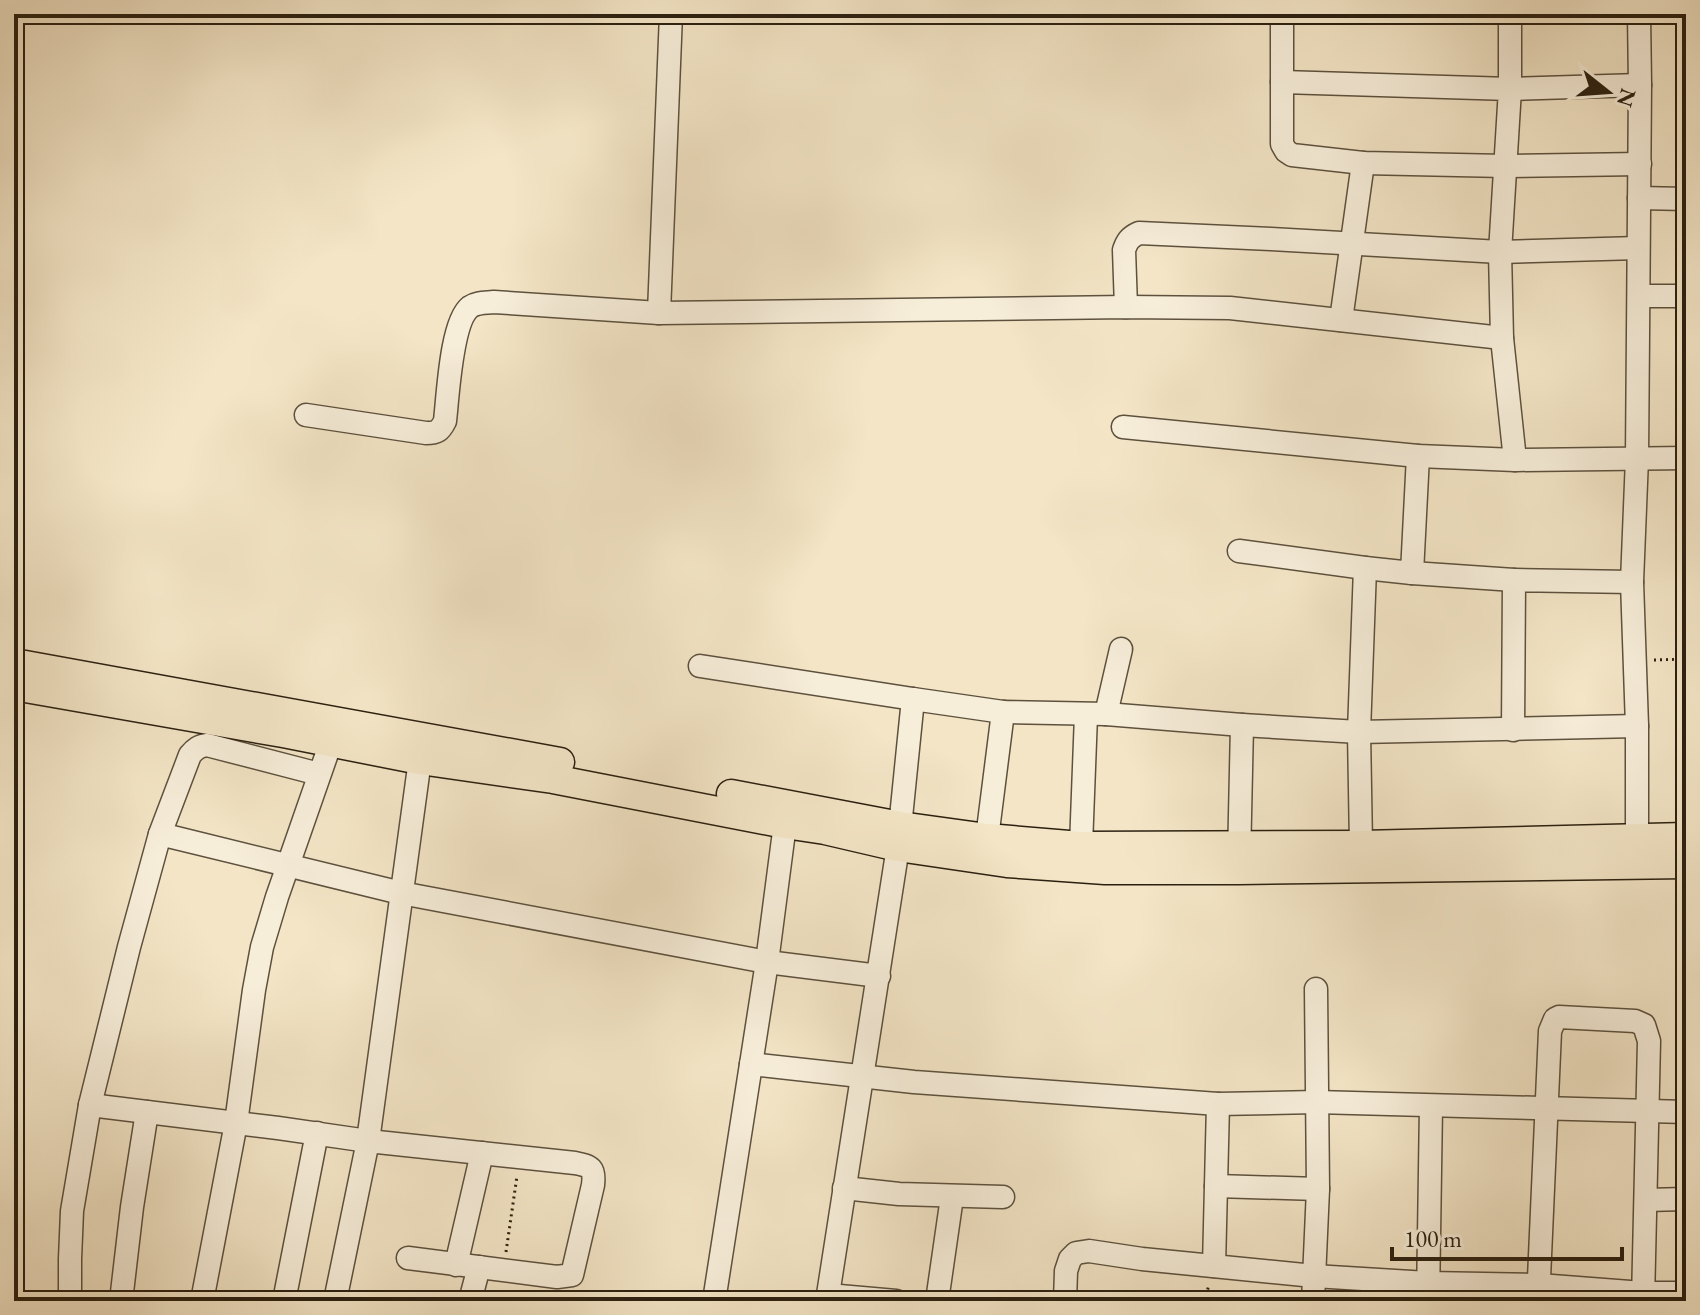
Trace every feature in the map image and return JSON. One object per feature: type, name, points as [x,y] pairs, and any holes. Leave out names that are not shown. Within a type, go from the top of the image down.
[{"type":"main road","points":[[14,663],[421,748],[899,836],[1007,863],[1105,870],[1361,845],[1637,851],[1686,864]]},
{"type":"main road","points":[[14,686],[331,742],[421,748],[553,779],[825,830],[987,838],[1239,858],[1637,851],[1686,837]]},
{"type":"street","points":[[659,313],[671,14]]},
{"type":"street","points":[[1282,14],[1282,144],[1286,151],[1303,157],[1363,163],[1505,166],[1640,164]]},
{"type":"street","points":[[1510,14],[1510,89],[1500,252],[1502,338],[1515,460]]},
{"type":"street","points":[[1637,851],[1632,582],[1639,296],[1639,14]]},
{"type":"street","points":[[1282,82],[1510,89],[1640,85]]},
{"type":"street","points":[[1341,320],[1363,163]]},
{"type":"street","points":[[1639,198],[1686,199]]},
{"type":"street","points":[[1126,307],[1124,250],[1132,236],[1139,233],[1500,252],[1638,248]]},
{"type":"street","points":[[1639,296],[1686,296]]},
{"type":"street","points":[[306,415],[437,433],[445,421],[460,320],[476,303],[659,313],[1230,308],[1502,338]]},
{"type":"street","points":[[1123,427],[1418,456],[1515,460],[1686,458]]},
{"type":"street","points":[[1412,573],[1418,456]]},
{"type":"street","points":[[1239,551],[1412,573],[1514,580],[1632,582]]},
{"type":"street","points":[[1361,845],[1359,732],[1365,568]]},
{"type":"street","points":[[1513,730],[1514,580]]},
{"type":"street","points":[[1081,846],[1096,714],[1121,649]]},
{"type":"street","points":[[700,666],[1003,712],[1096,714],[1359,732],[1637,726]]},
{"type":"street","points":[[896,1301],[828,1298],[899,836],[913,699]]},
{"type":"street","points":[[987,838],[1003,712]]},
{"type":"street","points":[[1239,858],[1242,725]]},
{"type":"street","points":[[202,1301],[236,1123],[262,947],[331,742]]},
{"type":"street","points":[[70,1301],[72,1211],[90,1105],[160,834],[190,755],[207,745],[319,774]]},
{"type":"street","points":[[335,1301],[368,1141],[421,748]]},
{"type":"street","points":[[714,1301],[767,962],[785,824]]},
{"type":"street","points":[[160,834],[401,893],[767,962],[879,976]]},
{"type":"street","points":[[1313,1301],[1318,1189],[1316,989]]},
{"type":"street","points":[[1538,1293],[1550,1031],[1559,1017],[1635,1021],[1644,1025],[1649,1041],[1643,1297]]},
{"type":"street","points":[[751,1064],[862,1076],[1218,1104],[1316,1102],[1686,1112]]},
{"type":"street","points":[[1214,1266],[1218,1104]]},
{"type":"street","points":[[90,1105],[368,1141],[520,1156],[588,1165],[592,1169],[593,1185],[572,1275],[557,1277],[408,1258]]},
{"type":"street","points":[[1428,1292],[1431,1106]]},
{"type":"street","points":[[121,1301],[147,1112]]},
{"type":"street","points":[[284,1301],[317,1133]]},
{"type":"street","points":[[456,1265],[482,1153]]},
{"type":"street","points":[[1216,1186],[1318,1189]]},
{"type":"street","points":[[844,1188],[899,1194],[1003,1197]]},
{"type":"street","points":[[937,1301],[952,1197]]},
{"type":"street","points":[[1646,1200],[1686,1199]]},
{"type":"street","points":[[1065,1301],[1067,1265],[1073,1256],[1084,1251],[1428,1292],[1643,1297],[1686,1293]]},
{"type":"street","points":[[470,1301],[479,1267]]},
{"type":"path","points":[[1634,660],[1686,659]]},
{"type":"path","points":[[503,1270],[520,1156]]}]
